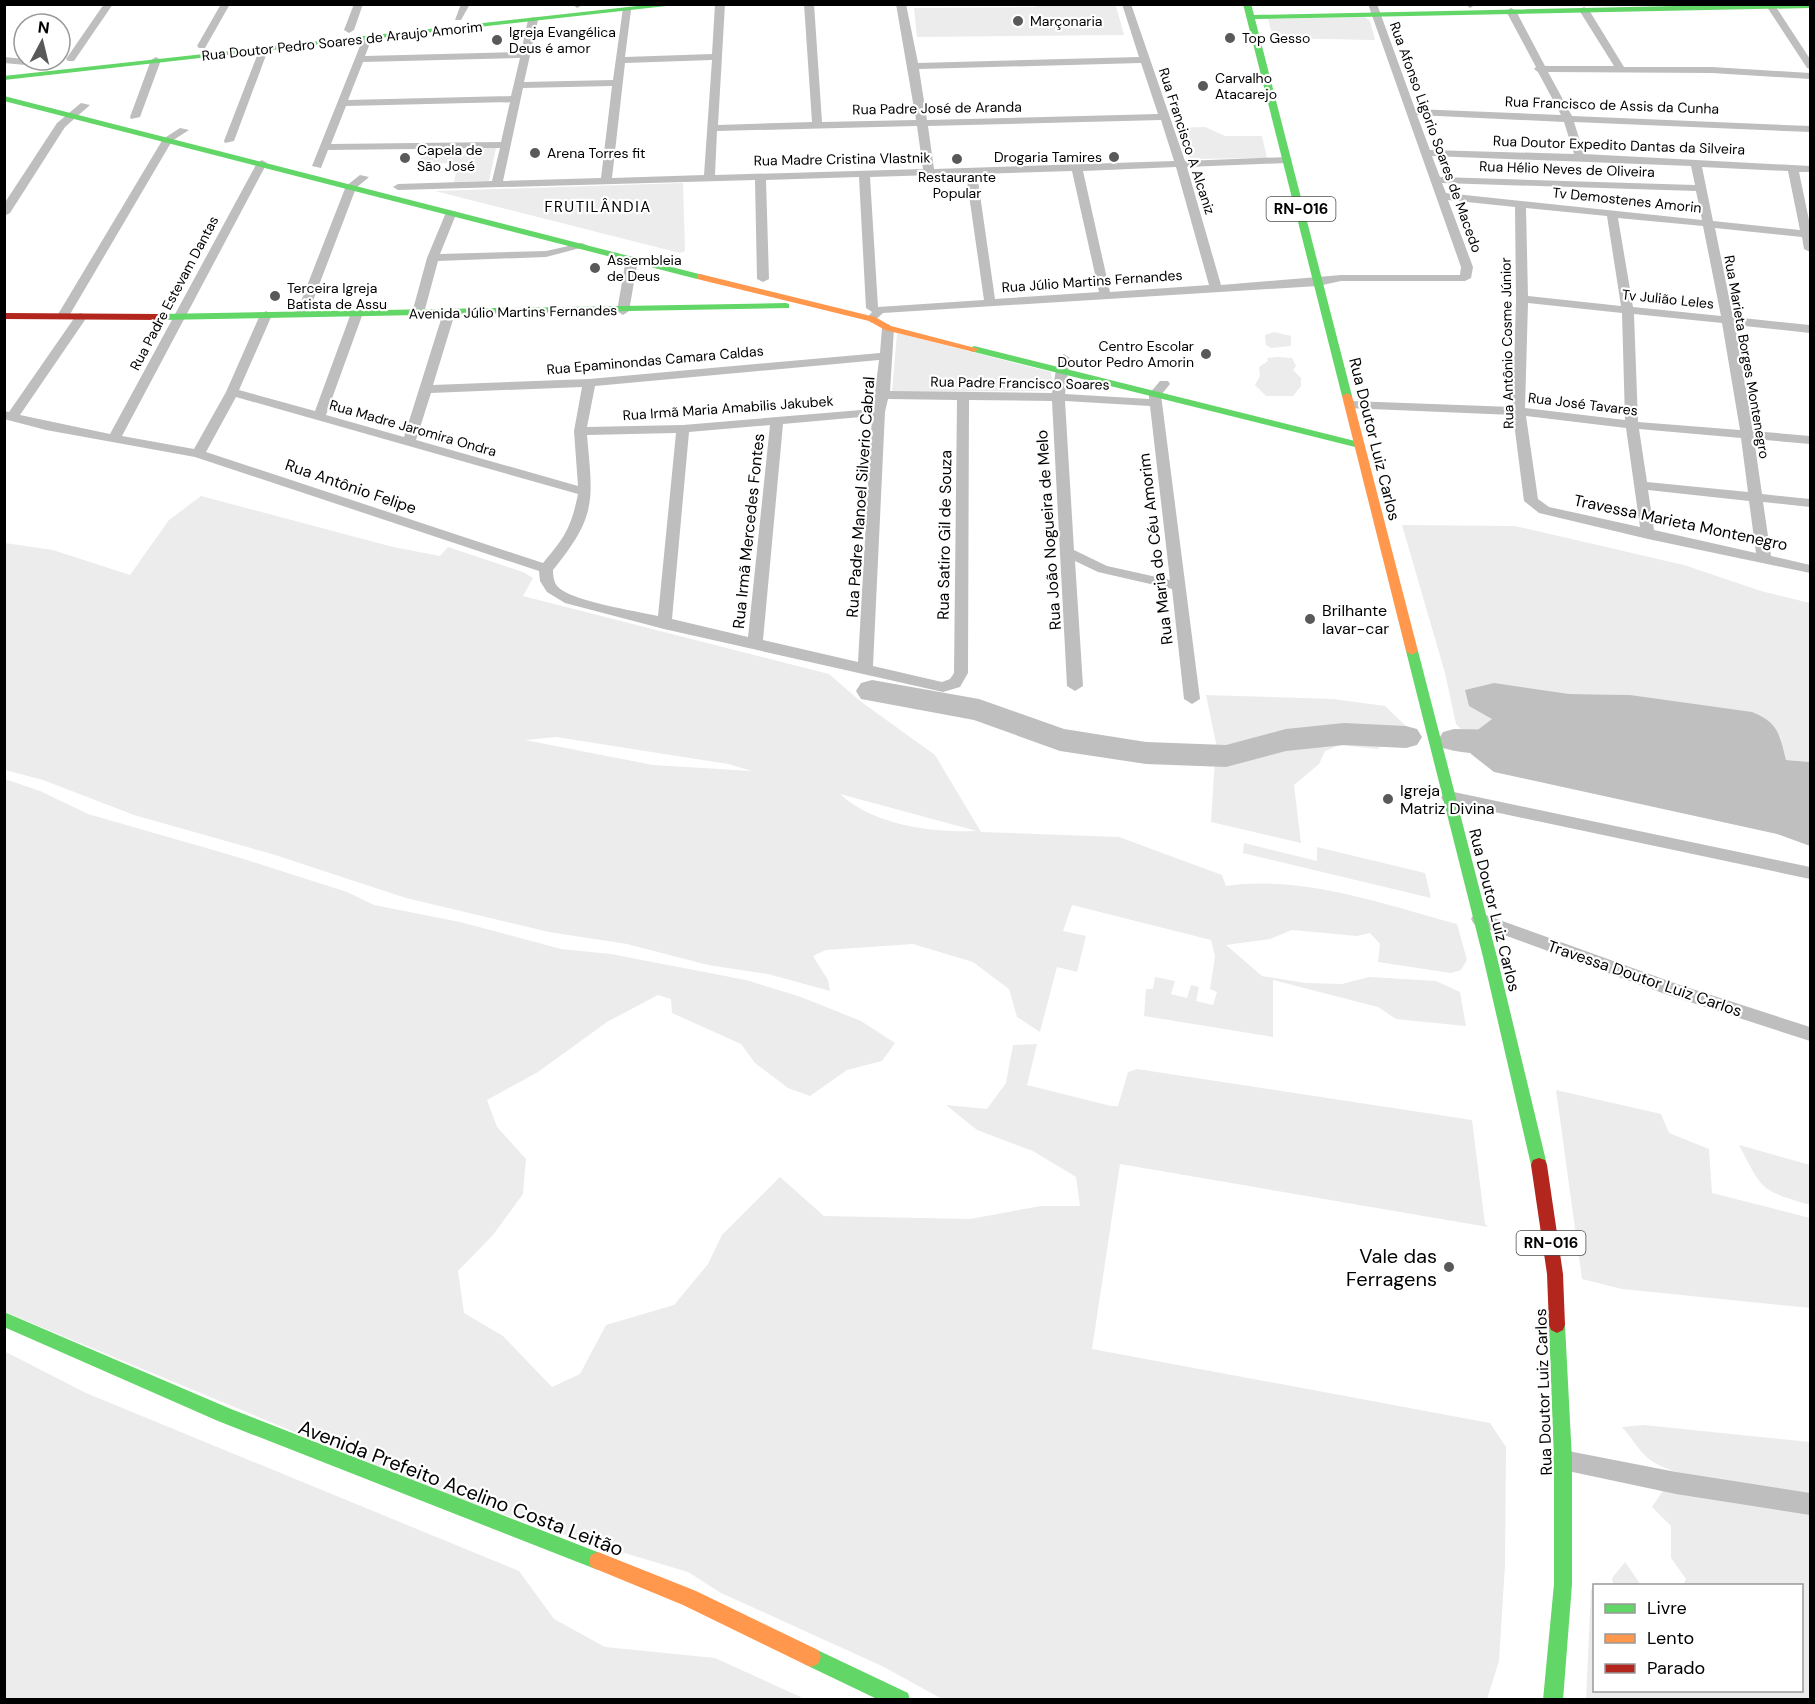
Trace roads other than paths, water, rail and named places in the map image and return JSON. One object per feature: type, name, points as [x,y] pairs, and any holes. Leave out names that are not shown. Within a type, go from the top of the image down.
[{"type":"street","points":[[72,56],[109,4]]},
{"type":"street","points":[[202,46],[226,4]]},
{"type":"street","points":[[349,30],[359,4]]},
{"type":"street","points":[[458,18],[466,4]]},
{"type":"street","name":"Rua Doutor Pedro Soares de Araujo Amorim","points":[[4,78],[367,38],[390,31],[458,18],[577,4]]},
{"type":"street","name":"Rua Doutor Pedro Soares de Araujo Amorim","points":[[72,59],[349,30],[390,31],[533,20],[681,4]]},
{"type":"street","points":[[709,178],[720,4]]},
{"type":"street","points":[[809,4],[817,126]]},
{"type":"street","points":[[902,4],[914,66],[928,172]]},
{"type":"street","name":"Rua Francisco A Alcaniz","points":[[1126,4],[1181,165],[1216,288]]},
{"type":"street","points":[[1373,8],[1508,7],[1534,4]]},
{"type":"street","points":[[1249,11],[1470,5],[1584,10],[1810,6]]},
{"type":"street","points":[[1770,5],[1810,66]]},
{"type":"street","points":[[1508,7],[1539,69],[1568,118],[1581,157]]},
{"type":"street","name":"Rua Afonso Ligorio Soares de Macedo","points":[[1318,282],[1341,278],[1465,278],[1467,267],[1434,180],[1413,112],[1373,8]]},
{"type":"street","points":[[606,181],[626,10]]},
{"type":"street","points":[[1584,10],[1620,68]]},
{"type":"street","name":"Rua Doutor Luiz Carlos","points":[[1249,11],[1358,431],[1359,445],[1480,919],[1544,1185],[1555,1274],[1563,1460],[1563,1584],[1553,1700]]},
{"type":"street","points":[[497,185],[533,20]]},
{"type":"street","points":[[317,166],[327,147],[367,38]]},
{"type":"street","points":[[229,141],[262,50]]},
{"type":"street","points":[[360,59],[527,55]]},
{"type":"street","points":[[620,60],[718,57]]},
{"type":"street","points":[[135,117],[156,60]]},
{"type":"street","points":[[914,66],[1144,60]]},
{"type":"street","points":[[1712,70],[1763,65],[1810,66]]},
{"type":"street","points":[[1539,69],[1712,70],[1810,76]]},
{"type":"street","points":[[520,85],[618,83]]},
{"type":"street","points":[[4,85],[363,177],[540,229],[582,246],[806,304],[875,312],[926,322]]},
{"type":"street","points":[[4,98],[451,212],[540,229],[763,279],[875,312],[888,328],[1062,365]]},
{"type":"street","points":[[342,103],[517,99]]},
{"type":"street","points":[[4,213],[61,125],[86,105]]},
{"type":"street","name":"Rua Francisco de Assis da Cunha","points":[[1413,112],[1810,129]]},
{"type":"street","name":"Rua Padre José de Aranda","points":[[711,128],[1163,117]]},
{"type":"street","points":[[63,316],[168,139],[184,130]]},
{"type":"street","points":[[327,147],[506,145]]},
{"type":"street","name":"Rua Doutor Expedito Dantas da Silveira","points":[[1427,153],[1581,157],[1810,169]]},
{"type":"street","name":"Rua Madre Cristina Vlastnik","points":[[398,187],[1287,160]]},
{"type":"street","name":"Rua Marieta Borges Montenegro","points":[[1696,162],[1699,188],[1728,321],[1764,557]]},
{"type":"street","name":"Rua Padre Estevam Dantas","points":[[114,438],[177,317],[262,163]]},
{"type":"street","points":[[1077,168],[1106,295]]},
{"type":"street","points":[[1793,168],[1810,249]]},
{"type":"street","points":[[971,171],[990,303]]},
{"type":"street","points":[[864,174],[875,312]]},
{"type":"street","points":[[760,176],[763,279]]},
{"type":"street","points":[[302,314],[351,186],[363,177]]},
{"type":"street","name":"Rua Hélio Neves de Oliveira","points":[[1434,180],[1699,188]]},
{"type":"street","points":[[4,194],[17,194]]},
{"type":"street","name":"Tv Demostenes Amorin","points":[[1440,196],[1808,234]]},
{"type":"street","name":"Rua Antônio Cosme Júnior","points":[[1520,204],[1522,298],[1519,411],[1530,498],[1544,510]]},
{"type":"street","points":[[418,313],[433,258],[451,212]]},
{"type":"street","points":[[1612,213],[1628,310],[1632,425],[1648,535]]},
{"type":"street","points":[[433,258],[546,254],[582,246]]},
{"type":"street","points":[[623,311],[632,259]]},
{"type":"street","name":"Rua Júlio Martins Fernandes","points":[[875,312],[1318,282]]},
{"type":"street","name":"Tv Julião Leles","points":[[1522,298],[1810,329]]},
{"type":"street","name":"Avenida Júlio Martins Fernandes","points":[[4,316],[177,317],[623,311],[806,304]]},
{"type":"street","points":[[319,417],[357,313]]},
{"type":"street","points":[[409,443],[449,313]]},
{"type":"street","points":[[198,454],[232,392],[266,315]]},
{"type":"street","points":[[9,415],[81,316]]},
{"type":"street","name":"Rua Padre Manoel Silverio Cabral","points":[[865,669],[879,412],[883,395],[888,328]]},
{"type":"street","points":[[949,328],[1159,394],[1359,445]]},
{"type":"street","name":"Rua Epaminondas Camara Caldas","points":[[426,389],[589,382],[886,356]]},
{"type":"street","name":"Rua João Nogueira de Melo","points":[[1062,365],[1058,397],[1069,553],[1075,686]]},
{"type":"street","points":[[589,382],[580,431],[585,492],[579,523],[570,540],[546,569],[546,582],[557,595],[664,624],[865,669]]},
{"type":"street","name":"Rua Madre Jaromira Ondra","points":[[232,392],[585,492]]},
{"type":"street","points":[[1159,394],[1358,431]]},
{"type":"street","name":"Rua Padre Francisco Soares","points":[[883,395],[1058,397],[1159,394]]},
{"type":"street","name":"Rua Maria do Céu Amorim","points":[[1159,394],[1177,586],[1192,699]]},
{"type":"street","name":"Rua Satiro Gil de Souza","points":[[865,669],[943,687],[955,683],[961,673],[963,397]]},
{"type":"street","name":"Rua José Tavares","points":[[1351,405],[1519,411],[1632,425],[1810,440]]},
{"type":"street","name":"Rua Irmã Maria Amabilis Jakubek","points":[[580,431],[683,429],[879,412]]},
{"type":"street","name":"Rua Antônio Felipe","points":[[9,415],[46,426],[198,454],[546,569]]},
{"type":"street","name":"Rua Irmã Mercedes Fontes","points":[[755,645],[777,422]]},
{"type":"street","points":[[664,624],[683,429]]},
{"type":"street","points":[[1640,485],[1810,503]]},
{"type":"street","name":"Travessa Marieta Montenegro","points":[[1544,510],[1648,535],[1810,568]]},
{"type":"street","points":[[1069,553],[1103,569],[1177,586]]},
{"type":"street","points":[[1449,797],[1810,873]]},
{"type":"street","name":"Travessa Doutor Luiz Carlos","points":[[1480,919],[1671,989],[1810,1034]]},
{"type":"street","name":"Avenida Prefeito Acelino Costa Leitão","points":[[4,1319],[96,1364],[260,1431],[424,1491],[689,1598],[901,1700]]},
{"type":"street","points":[[1563,1460],[1676,1483],[1810,1504]]},
{"type":"waterway","points":[[872,691],[979,710],[1060,740],[1146,753],[1226,756],[1286,740],[1344,734],[1406,737]]},
{"type":"waterway","points":[[1454,740],[1514,741]]},
{"type":"place","name":"Marçonaria","points":[[1018,21]]},
{"type":"place","name":"Top Gesso","points":[[1230,38]]},
{"type":"place","name":"Igreja Evangélica Deus é amor","points":[[497,40]]},
{"type":"place","name":"Carvalho Atacarejo","points":[[1203,86]]},
{"type":"place","name":"Arena Torres fit","points":[[535,153]]},
{"type":"place","name":"Drogaria Tamires","points":[[1114,157]]},
{"type":"place","name":"Capela de São José","points":[[405,158]]},
{"type":"place","name":"Restaurante Popular","points":[[957,159]]},
{"type":"place","name":"Assembleia de Deus","points":[[595,268]]},
{"type":"place","name":"Terceira Igreja Batista de Assu","points":[[275,296]]},
{"type":"place","name":"Centro Escolar Doutor Pedro Amorin","points":[[1206,354]]},
{"type":"place","name":"Brilhante lavar-car","points":[[1310,619]]},
{"type":"place","name":"Igreja Matriz Divina","points":[[1388,799]]},
{"type":"place","name":"Vale das Ferragens","points":[[1449,1267]]},
{"type":"district","name":"FRUTILÂNDIA","points":[[598,207]]}]
